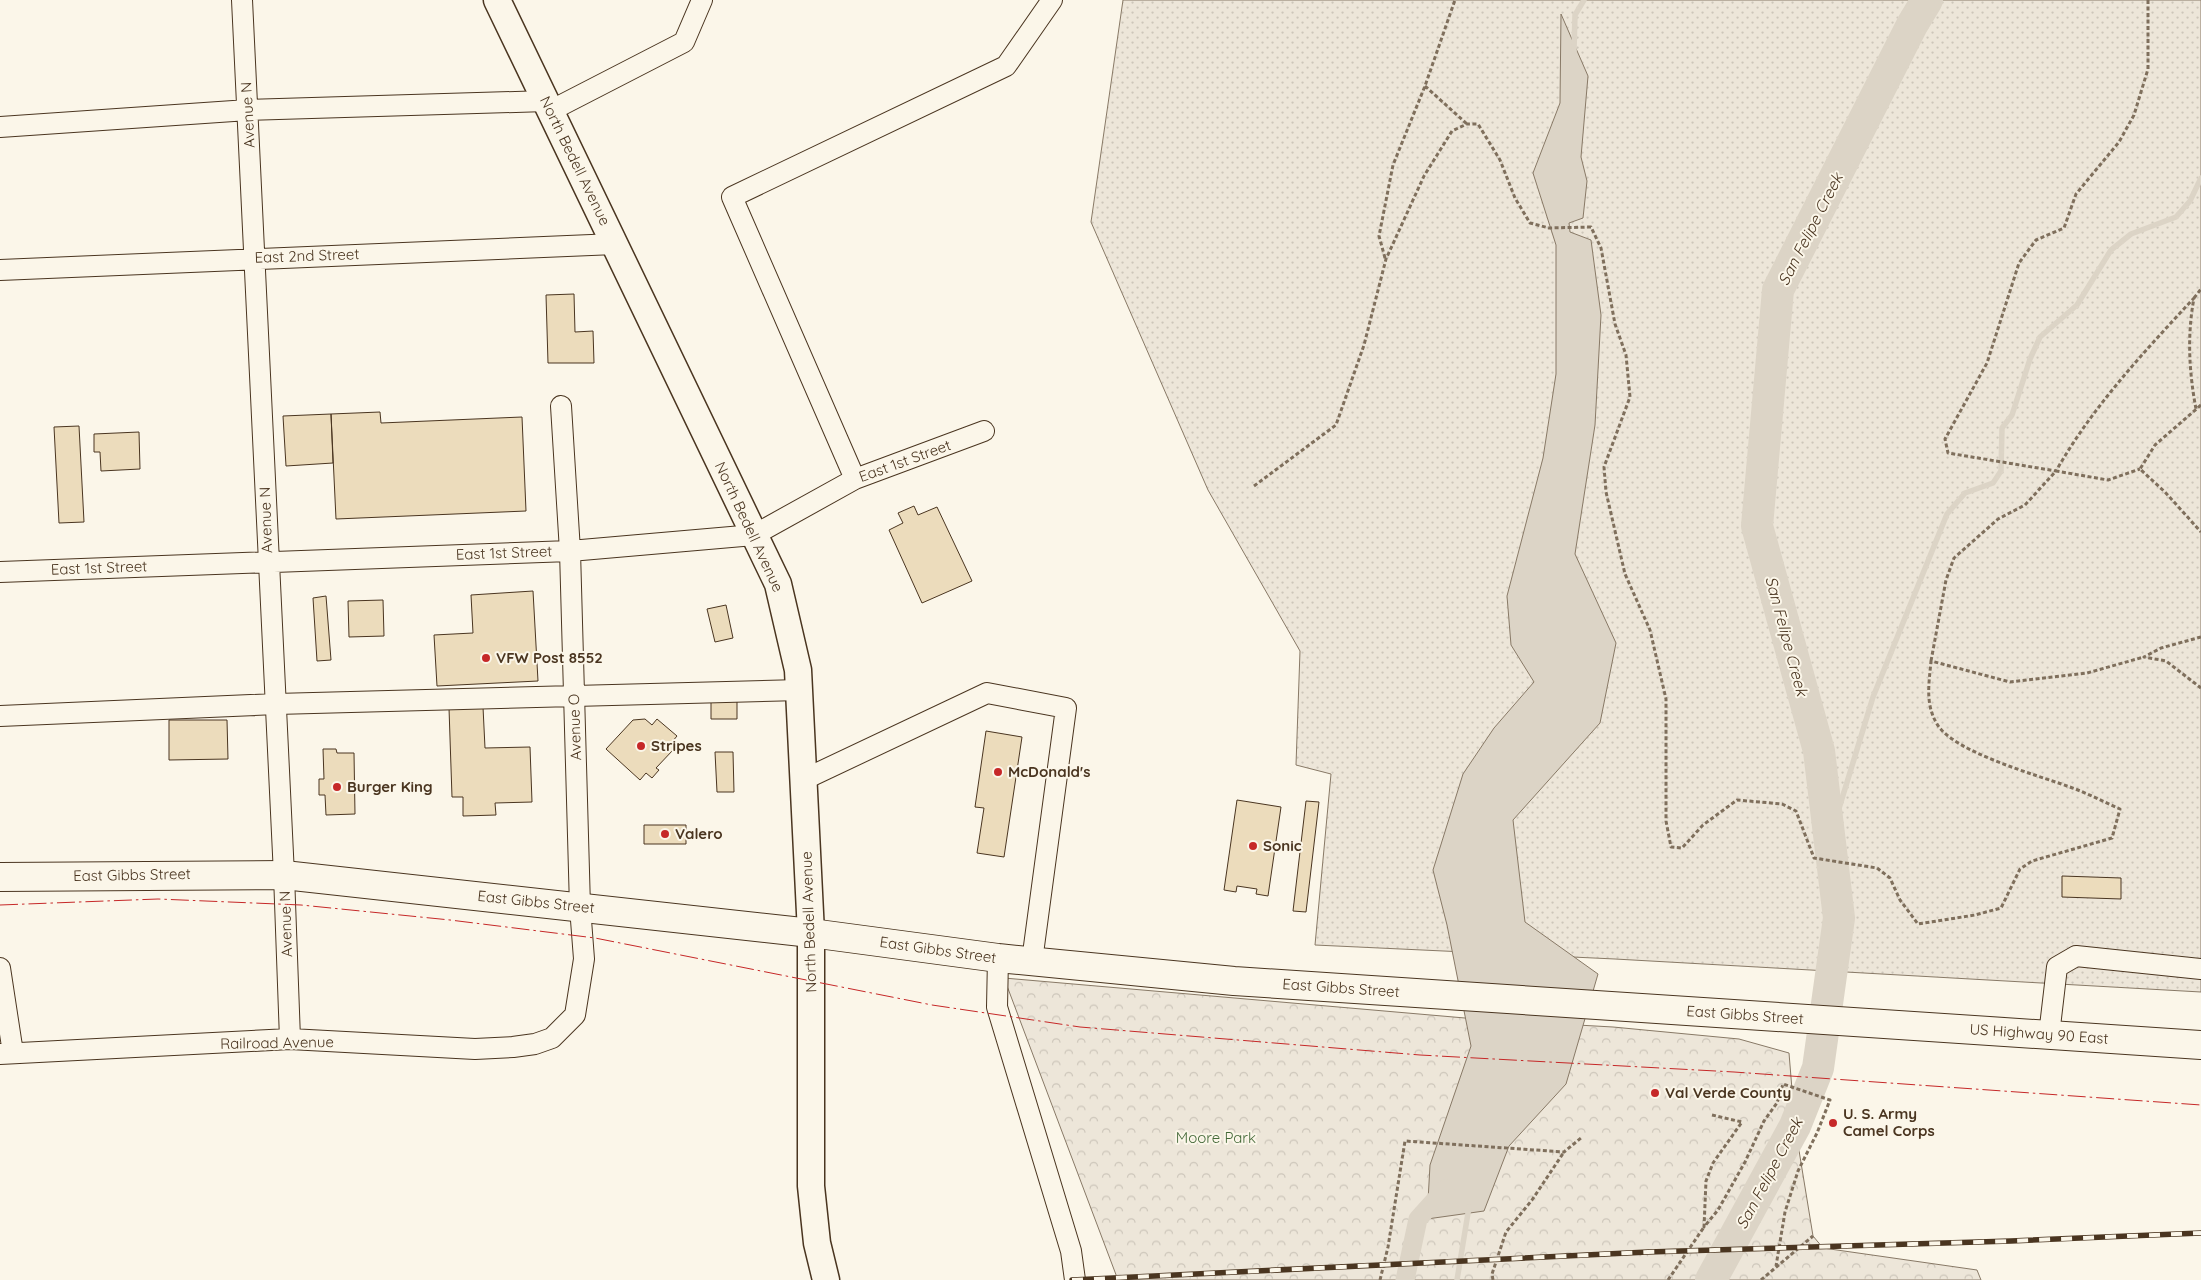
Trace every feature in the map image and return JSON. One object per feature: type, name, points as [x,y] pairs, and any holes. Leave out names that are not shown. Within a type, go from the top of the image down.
[{"type":"highway","name":"East Gibbs Street","points":[[0,877],[284,875],[811,933],[998,958],[1234,981],[1877,1024]]},
{"type":"highway","name":"US Highway 90 East","points":[[1877,1024],[2201,1045]]},
{"type":"main road","name":"North Bedell Avenue","points":[[497,0],[778,584],[798,670],[800,690],[811,933],[811,1186],[817,1243],[826,1280]]},
{"type":"street","name":"Avenue N","points":[[242,0],[284,875],[290,1039]]},
{"type":"street","points":[[0,127],[248,110],[548,106],[684,42],[702,0]]},
{"type":"street","points":[[855,479],[732,197],[1006,66],[1052,0]]},
{"type":"street","name":"East 2nd Street","points":[[0,270],[615,244]]},
{"type":"street","name":"Avenue O","points":[[552,1038],[575,1015],[584,959],[580,907],[570,551],[561,406]]},
{"type":"street","name":"East 1st Street","points":[[0,572],[570,551],[754,535],[855,479],[984,432]]},
{"type":"street","points":[[0,716],[276,704],[800,690]]},
{"type":"street","points":[[804,780],[987,693],[1066,708],[1032,961]]},
{"type":"street","points":[[2049,1035],[2057,967],[2076,956],[2201,969]]},
{"type":"street","points":[[998,958],[997,1007],[1071,1251],[1075,1280]]},
{"type":"street","points":[[0,968],[7,1054]]},
{"type":"street","name":"Railroad Avenue","points":[[7,1054],[290,1039],[474,1049],[514,1047],[552,1038]]},
{"type":"path","points":[[1386,259],[1379,236],[1393,165],[1425,86],[1455,0]]},
{"type":"path","points":[[2148,0],[2148,69],[2134,115],[2119,142],[2076,194],[2064,228],[2036,240],[2018,263],[1987,364],[1945,439],[1948,453],[2108,480],[2140,470],[2155,445],[2201,405]]},
{"type":"path","points":[[1425,86],[1467,124]]},
{"type":"path","points":[[1254,486],[1336,425],[1364,345],[1386,259],[1424,176],[1452,131],[1467,124],[1478,124],[1500,160],[1515,198],[1530,222],[1549,228],[1591,227],[1601,248],[1615,324],[1626,355],[1630,396],[1604,467],[1606,492],[1625,574],[1650,630],[1666,699],[1666,821],[1671,848],[1682,848],[1703,825],[1736,800],[1782,804],[1796,811],[1814,858],[1877,868],[1890,878],[1900,900],[1918,924],[1975,915],[2001,908],[2020,869],[2032,861],[2112,838],[2120,808],[2069,787],[2002,764],[1954,740],[1938,726],[1928,702],[1931,661],[1946,580],[1954,558],[1998,519],[2025,505],[2056,471],[2075,437],[2093,417],[2118,381],[2201,289]]},
{"type":"path","points":[[2194,298],[2190,323],[2190,376],[2196,409]]},
{"type":"path","points":[[2140,470],[2165,492],[2201,532]]},
{"type":"path","points":[[1931,661],[2010,682],[2087,673],[2144,657],[2161,648],[2201,637]]},
{"type":"path","points":[[2144,657],[2166,661],[2201,688]]},
{"type":"path","points":[[1668,1280],[1704,1227],[1718,1210],[1745,1162],[1764,1121],[1777,1103],[1783,1084],[1830,1100],[1817,1133],[1798,1171],[1784,1212],[1776,1266]]},
{"type":"path","points":[[1704,1227],[1706,1181],[1713,1163],[1742,1122],[1712,1115]]},
{"type":"path","points":[[1493,1280],[1492,1274],[1506,1232],[1532,1200],[1564,1152],[1581,1138]]},
{"type":"path","points":[[1380,1280],[1388,1247],[1405,1141],[1564,1152]]},
{"type":"path","points":[[1760,1280],[1813,1236]]},
{"type":"green space","points":[[1123,0],[2201,0],[2201,992],[1615,959],[1315,945],[1331,774],[1296,765],[1300,651],[1208,490],[1091,222]]},
{"type":"green space","name":"Moore Park","points":[[1004,978],[1488,1020],[1613,1027],[1739,1039],[1789,1053],[1795,1126],[1813,1236],[1823,1248],[1977,1270],[1981,1280],[1118,1280]]},
{"type":"shaded area","points":[[1561,14],[1588,76],[1581,157],[1587,181],[1583,218],[1569,223],[1570,232],[1591,240],[1601,315],[1595,425],[1575,554],[1616,643],[1600,723],[1513,820],[1525,922],[1598,974],[1566,1084],[1509,1146],[1484,1211],[1427,1219],[1430,1165],[1471,1046],[1447,925],[1433,870],[1463,774],[1494,728],[1534,682],[1511,645],[1507,596],[1543,458],[1556,374],[1556,245],[1533,173],[1560,103]]},
{"type":"building","points":[[574,294],[575,332],[593,331],[594,363],[548,363],[546,295]]},
{"type":"building","points":[[380,412],[381,423],[522,417],[526,511],[336,519],[331,414]]},
{"type":"building","points":[[331,414],[333,463],[286,466],[283,416]]},
{"type":"building","points":[[79,426],[84,522],[59,523],[54,427]]},
{"type":"building","points":[[139,432],[140,469],[101,471],[100,452],[94,452],[94,434]]},
{"type":"building","points":[[914,506],[918,515],[937,507],[972,581],[922,603],[889,530],[903,523],[898,513]]},
{"type":"building","name":"VFW Post 8552","points":[[533,591],[538,681],[437,686],[434,635],[473,633],[471,595]]},
{"type":"building","points":[[326,596],[331,660],[317,661],[313,598]]},
{"type":"building","points":[[383,600],[384,636],[349,637],[348,601]]},
{"type":"building","points":[[726,605],[733,638],[715,642],[707,609]]},
{"type":"building","points":[[711,701],[737,701],[737,719],[711,719]]},
{"type":"building","points":[[483,707],[485,748],[530,747],[532,802],[495,803],[496,815],[463,816],[463,797],[452,797],[449,708]]},
{"type":"building","name":"Stripes","points":[[645,719],[652,725],[657,719],[677,736],[672,742],[673,750],[656,768],[659,770],[652,778],[646,773],[640,780],[606,749],[633,720]]},
{"type":"building","points":[[169,720],[227,720],[228,759],[169,760]]},
{"type":"building","name":"McDonald's","points":[[986,731],[1022,737],[1004,857],[977,853],[984,808],[975,807]]},
{"type":"building","name":"Burger King","points":[[323,749],[336,749],[337,753],[354,753],[355,814],[326,815],[325,795],[319,795],[319,779],[324,779]]},
{"type":"building","name":"Valero","points":[[715,752],[733,752],[734,792],[717,792]]},
{"type":"building","name":"Sonic","points":[[1237,800],[1281,807],[1268,896],[1256,894],[1257,889],[1237,886],[1236,892],[1224,890]]},
{"type":"building","points":[[1306,801],[1319,802],[1306,912],[1293,911]]},
{"type":"building","name":"Valero","points":[[644,825],[686,825],[686,844],[644,844]]},
{"type":"building","points":[[2062,876],[2121,878],[2121,899],[2062,897]]},
{"type":"waterway","points":[[1574,51],[1575,15],[1584,0]]},
{"type":"waterway","name":"San Felipe Creek","points":[[1711,1280],[1795,1126],[1818,1068],[1839,918],[1819,751],[1757,526],[1778,290],[1912,25],[1927,0]]},
{"type":"waterway","points":[[1830,838],[1873,697],[1947,514],[1965,493],[1993,483],[2001,471],[2002,428],[2012,415],[2030,359],[2040,337],[2077,305],[2111,250],[2131,234],[2176,217],[2190,201],[2201,178]]},
{"type":"waterway","points":[[1405,1280],[1418,1219],[1445,1189]]},
{"type":"waterway","points":[[1457,1280],[1469,1207]]},
{"type":"railway","points":[[1072,1280],[1648,1252],[2201,1233]]},
{"type":"power","points":[[0,905],[158,899],[301,905],[450,920],[595,938],[932,1005],[1080,1027],[1420,1055],[1734,1072],[2201,1105]]},
{"type":"place","name":"VFW Post 8552","points":[[486,658]]},
{"type":"place","name":"Stripes","points":[[641,746]]},
{"type":"place","name":"McDonald's","points":[[998,772]]},
{"type":"place","name":"Burger King","points":[[337,787]]},
{"type":"place","name":"Valero","points":[[665,834]]},
{"type":"place","name":"Sonic","points":[[1253,846]]},
{"type":"place","name":"Val Verde County","points":[[1655,1093]]},
{"type":"place","name":"U. S. Army Camel Corps","points":[[1833,1123]]}]
